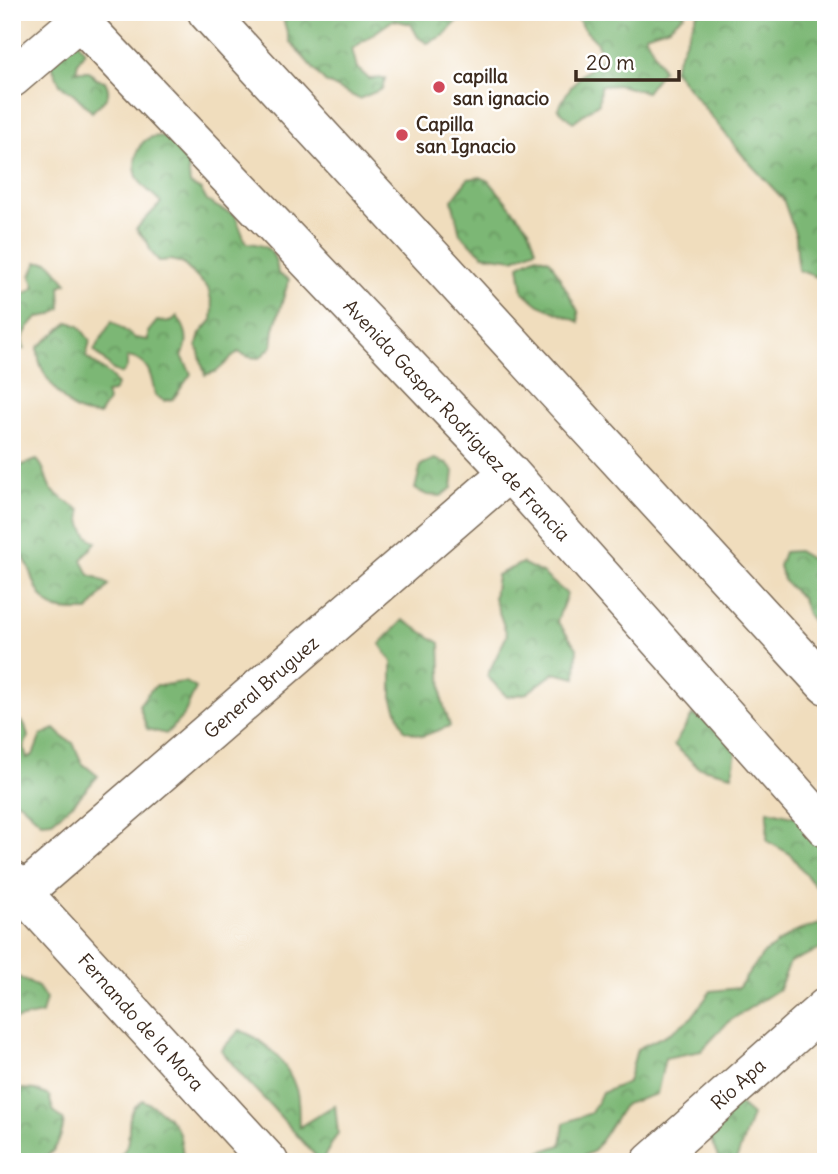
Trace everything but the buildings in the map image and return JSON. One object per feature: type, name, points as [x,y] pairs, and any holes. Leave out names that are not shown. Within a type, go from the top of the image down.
[{"type":"street","points":[[207,12],[826,685]]},
{"type":"street","points":[[12,78],[81,15]]},
{"type":"street","name":"Avenida Gaspar Rodríguez de Francia","points":[[81,15],[509,472],[826,828]]},
{"type":"street","name":"General Bruguez","points":[[16,892],[509,472]]},
{"type":"street","name":"Fernando de la Mora","points":[[16,892],[269,1162]]},
{"type":"street","name":"Río Apa","points":[[651,1162],[826,1007]]},
{"type":"green space","points":[[281,12],[495,12],[477,21],[457,21],[445,35],[427,43],[418,37],[411,24],[393,20],[352,49],[357,68],[369,79],[385,78],[382,89],[359,99],[325,82],[290,42]]},
{"type":"green space","points":[[575,12],[685,14],[669,27],[645,35],[663,70],[646,92],[619,85],[600,86],[599,103],[573,122],[558,109],[581,75],[604,57],[595,40],[582,27]]},
{"type":"green space","points":[[698,12],[826,12],[826,270],[817,277],[798,270],[796,236],[783,199],[745,158],[673,69]]},
{"type":"green space","points":[[74,37],[85,51],[76,71],[89,71],[96,79],[105,81],[108,91],[106,98],[92,112],[74,94],[60,85],[51,63]]},
{"type":"green space","points":[[161,136],[187,156],[190,184],[201,190],[207,201],[235,215],[246,243],[270,250],[278,274],[289,279],[274,329],[272,346],[260,358],[238,352],[217,371],[205,375],[197,345],[200,334],[212,320],[213,308],[208,288],[182,263],[159,261],[136,229],[161,203],[138,178],[135,165],[137,152],[144,141]]},
{"type":"green space","points":[[481,177],[490,182],[529,229],[536,249],[514,259],[483,255],[460,234],[452,200],[468,179]]},
{"type":"green space","points":[[537,256],[550,260],[578,311],[579,322],[539,305],[523,292],[519,265]]},
{"type":"green space","points":[[37,262],[49,262],[67,283],[60,286],[61,308],[51,315],[39,317],[29,326],[22,339],[24,349],[12,350],[12,280],[18,292],[26,293],[35,287],[31,276]]},
{"type":"green space","points":[[177,316],[186,336],[182,356],[191,374],[173,399],[164,401],[155,395],[148,370],[141,361],[127,357],[127,367],[122,374],[113,370],[94,350],[112,321],[135,338],[148,340],[148,332],[157,321],[171,322]]},
{"type":"green space","points":[[69,322],[79,326],[90,341],[86,357],[110,375],[117,385],[113,392],[106,393],[108,401],[99,415],[75,410],[69,405],[48,380],[39,361],[38,347]]},
{"type":"green space","points":[[434,459],[447,463],[454,471],[452,488],[441,496],[427,495],[415,489],[421,465]]},
{"type":"green space","points":[[37,460],[52,490],[80,510],[84,529],[96,542],[82,560],[89,575],[109,585],[88,611],[71,611],[50,605],[37,588],[20,550],[13,528],[13,485],[19,466]]},
{"type":"green space","points":[[798,551],[826,568],[826,630],[816,626],[807,614],[802,599],[783,580],[779,566],[784,552]]},
{"type":"green space","points":[[522,563],[542,573],[567,594],[557,621],[577,648],[576,678],[554,673],[527,693],[507,697],[487,676],[507,635],[494,598],[497,575]]},
{"type":"green space","points":[[403,620],[440,643],[442,700],[450,726],[423,736],[404,730],[392,697],[392,662],[380,644]]},
{"type":"green space","points":[[186,682],[196,688],[184,715],[166,734],[147,729],[139,705],[150,691],[157,685]]},
{"type":"green space","points":[[693,714],[720,730],[736,752],[732,775],[698,767],[674,745]]},
{"type":"green space","points":[[12,718],[25,725],[28,737],[24,747],[27,758],[33,755],[41,735],[55,729],[73,743],[82,763],[98,776],[74,803],[52,821],[41,822],[12,799]]},
{"type":"green space","points":[[768,810],[821,823],[826,832],[826,897],[790,854],[767,841]]},
{"type":"green space","points":[[826,901],[826,944],[821,949],[790,962],[779,989],[728,1022],[701,1051],[665,1058],[657,1094],[625,1104],[594,1151],[571,1162],[519,1162],[519,1159],[561,1145],[564,1123],[591,1113],[602,1093],[628,1082],[637,1049],[672,1032],[692,1017],[711,991],[738,988],[764,953],[794,932],[820,924]]},
{"type":"green space","points":[[12,974],[38,987],[46,999],[42,1014],[12,1020]]},
{"type":"green space","points":[[240,1030],[266,1046],[287,1070],[297,1093],[299,1127],[335,1105],[338,1133],[321,1162],[221,1050]]},
{"type":"green space","points":[[22,1089],[35,1090],[49,1096],[53,1110],[64,1121],[55,1148],[38,1159],[12,1159],[12,1098]]},
{"type":"green space","points":[[142,1100],[157,1108],[170,1120],[177,1129],[183,1156],[195,1162],[113,1162],[126,1148],[131,1114]]},
{"type":"green space","points":[[737,1102],[752,1115],[736,1161],[720,1162],[704,1123]]},
{"type":"place","name":"capilla san ignacio","points":[[439,87]]},
{"type":"place","name":"Capilla san Ignacio","points":[[402,135]]}]
